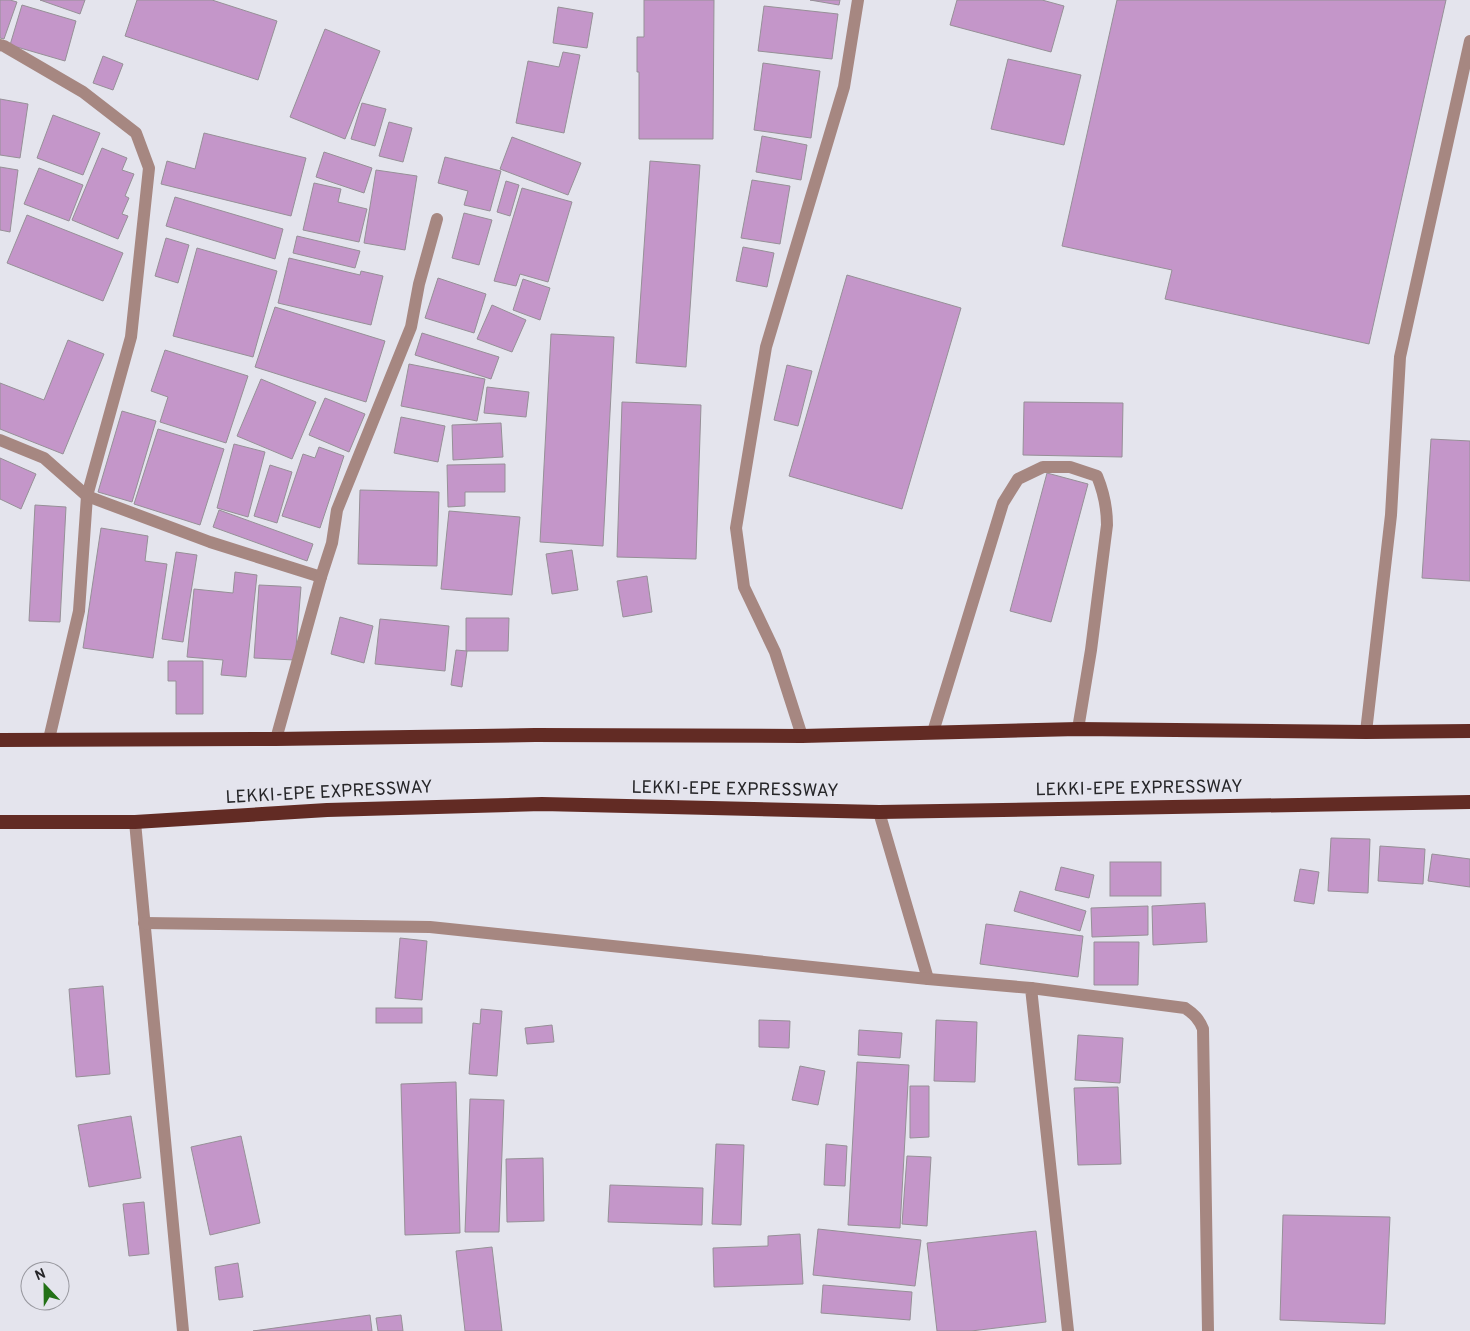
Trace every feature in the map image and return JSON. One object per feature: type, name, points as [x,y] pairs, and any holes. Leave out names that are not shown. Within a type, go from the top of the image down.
[{"type":"highway","points":[[0,740],[276,740],[469,736],[802,736],[1078,729],[1366,732],[1470,731]]},
{"type":"highway","name":"LEKKI-EPE EXPRESSWAY","points":[[0,822],[135,822],[327,810],[542,804],[879,812],[1470,802]]},
{"type":"street","points":[[802,736],[775,652],[744,587],[736,528],[766,347],[844,87],[858,0]]},
{"type":"street","points":[[1366,732],[1391,515],[1400,357],[1470,41]]},
{"type":"street","points":[[0,45],[83,92],[136,133],[149,168],[131,337],[87,496],[79,611],[49,739]]},
{"type":"street","points":[[276,740],[332,543],[337,510],[412,326],[419,284],[436,219]]},
{"type":"street","points":[[0,440],[44,458],[87,496],[210,542],[321,577]]},
{"type":"street","points":[[933,732],[1002,503],[1018,479],[1043,466],[1070,467],[1097,476],[1104,493],[1107,511],[1091,650],[1078,729]]},
{"type":"street","points":[[879,812],[928,979]]},
{"type":"street","points":[[135,822],[183,1331]]},
{"type":"street","points":[[144,923],[430,927],[1031,988],[1185,1008],[1194,1014],[1204,1029],[1208,1331]]},
{"type":"street","points":[[1031,988],[1068,1331]]},
{"type":"building","points":[[0,0],[17,2],[4,39],[0,38]]},
{"type":"building","points":[[40,0],[85,0],[80,14]]},
{"type":"building","points":[[137,0],[212,0],[277,21],[258,80],[125,36]]},
{"type":"building","points":[[644,0],[714,0],[713,139],[639,139],[637,37],[644,37]]},
{"type":"building","points":[[810,0],[840,0],[839,5]]},
{"type":"building","points":[[957,0],[1042,0],[1064,6],[1051,52],[950,25]]},
{"type":"building","points":[[1117,0],[1446,0],[1369,344],[1165,299],[1172,270],[1062,246]]},
{"type":"building","points":[[22,5],[76,21],[65,61],[10,45]]},
{"type":"building","points":[[764,6],[838,14],[832,59],[758,51]]},
{"type":"building","points":[[558,7],[593,13],[587,48],[553,43]]},
{"type":"building","points":[[325,29],[380,51],[345,139],[290,117]]},
{"type":"building","points":[[563,52],[580,55],[564,133],[516,123],[528,61],[559,67]]},
{"type":"building","points":[[103,56],[123,64],[113,90],[93,83]]},
{"type":"building","points":[[1008,59],[1081,75],[1064,145],[991,129]]},
{"type":"building","points":[[763,63],[820,71],[811,138],[754,130]]},
{"type":"building","points":[[0,99],[28,104],[20,158],[0,155]]},
{"type":"building","points":[[362,103],[386,109],[375,146],[351,139]]},
{"type":"building","points":[[53,115],[100,133],[83,175],[37,158]]},
{"type":"building","points":[[389,122],[412,128],[403,162],[379,156]]},
{"type":"building","points":[[204,133],[306,158],[291,216],[161,184],[167,161],[195,169]]},
{"type":"building","points":[[762,136],[807,145],[801,180],[756,172]]},
{"type":"building","points":[[512,137],[581,163],[568,195],[500,169]]},
{"type":"building","points":[[102,148],[127,158],[122,170],[134,174],[125,196],[129,198],[122,214],[128,216],[118,239],[72,220]]},
{"type":"building","points":[[324,152],[372,168],[364,193],[316,177]]},
{"type":"building","points":[[445,157],[501,171],[490,211],[464,205],[468,191],[438,183]]},
{"type":"building","points":[[650,161],[700,165],[686,367],[636,363]]},
{"type":"building","points":[[0,167],[18,170],[10,232],[0,230]]},
{"type":"building","points":[[39,168],[83,185],[69,221],[24,204]]},
{"type":"building","points":[[376,170],[417,176],[405,250],[364,243]]},
{"type":"building","points":[[752,180],[790,186],[780,244],[741,238]]},
{"type":"building","points":[[506,181],[519,185],[510,216],[497,212]]},
{"type":"building","points":[[314,183],[341,189],[338,202],[367,209],[359,242],[303,230]]},
{"type":"building","points":[[522,188],[572,202],[548,282],[520,274],[516,286],[494,281]]},
{"type":"building","points":[[175,197],[283,229],[275,259],[166,226]]},
{"type":"building","points":[[464,213],[492,220],[479,265],[452,258]]},
{"type":"building","points":[[27,215],[123,253],[103,301],[7,263]]},
{"type":"building","points":[[297,236],[360,251],[355,268],[293,253]]},
{"type":"building","points":[[166,238],[189,245],[178,283],[155,276]]},
{"type":"building","points":[[743,247],[774,253],[767,287],[736,281]]},
{"type":"building","points":[[197,248],[277,271],[253,357],[173,336]]},
{"type":"building","points":[[289,258],[360,275],[361,271],[383,276],[371,325],[278,303]]},
{"type":"building","points":[[847,275],[961,308],[902,509],[789,476]]},
{"type":"building","points":[[438,278],[486,294],[474,333],[425,318]]},
{"type":"building","points":[[523,279],[550,288],[540,320],[513,310]]},
{"type":"building","points":[[492,305],[526,320],[512,352],[477,339]]},
{"type":"building","points":[[275,307],[385,341],[366,402],[255,367]]},
{"type":"building","points":[[422,333],[499,357],[491,379],[415,355]]},
{"type":"building","points":[[551,334],[614,337],[603,546],[540,542]]},
{"type":"building","points":[[68,340],[104,354],[63,454],[0,429],[0,383],[44,400]]},
{"type":"building","points":[[165,350],[248,376],[226,443],[160,422],[168,397],[151,391]]},
{"type":"building","points":[[409,364],[485,379],[477,421],[401,406]]},
{"type":"building","points":[[787,365],[812,371],[798,426],[774,420]]},
{"type":"building","points":[[261,379],[316,402],[292,459],[237,436]]},
{"type":"building","points":[[487,387],[529,392],[526,417],[484,413]]},
{"type":"building","points":[[325,398],[365,414],[349,452],[309,435]]},
{"type":"building","points":[[622,402],[701,405],[696,559],[617,557]]},
{"type":"building","points":[[1024,402],[1123,403],[1122,457],[1023,455]]},
{"type":"building","points":[[122,411],[156,421],[132,502],[98,492]]},
{"type":"building","points":[[401,417],[445,426],[438,462],[394,453]]},
{"type":"building","points":[[501,423],[503,457],[453,460],[452,425]]},
{"type":"building","points":[[158,429],[224,449],[200,525],[134,504]]},
{"type":"building","points":[[1431,439],[1470,441],[1470,581],[1422,578]]},
{"type":"building","points":[[234,444],[265,452],[248,517],[217,508]]},
{"type":"building","points":[[319,447],[344,456],[320,528],[282,516],[303,454],[315,458]]},
{"type":"building","points":[[0,458],[36,474],[21,509],[0,499]]},
{"type":"building","points":[[505,464],[505,492],[465,492],[465,506],[448,507],[447,465]]},
{"type":"building","points":[[270,465],[292,472],[277,523],[254,516]]},
{"type":"building","points":[[1047,473],[1088,484],[1051,622],[1010,611]]},
{"type":"building","points":[[360,490],[439,492],[437,566],[358,564]]},
{"type":"building","points":[[35,505],[66,507],[60,622],[29,621]]},
{"type":"building","points":[[219,510],[313,544],[307,561],[213,527]]},
{"type":"building","points":[[449,511],[520,517],[512,595],[441,589]]},
{"type":"building","points":[[101,528],[148,536],[145,561],[167,564],[153,658],[83,648]]},
{"type":"building","points":[[572,550],[578,590],[552,594],[546,554]]},
{"type":"building","points":[[176,552],[197,555],[183,642],[162,639]]},
{"type":"building","points":[[235,572],[257,575],[246,677],[221,675],[223,660],[187,657],[194,589],[233,593]]},
{"type":"building","points":[[647,576],[652,612],[623,617],[617,581]]},
{"type":"building","points":[[259,585],[301,587],[295,660],[254,658]]},
{"type":"building","points":[[340,617],[373,626],[364,663],[331,654]]},
{"type":"building","points":[[466,618],[509,618],[508,651],[466,651]]},
{"type":"building","points":[[380,619],[449,626],[445,671],[375,664]]},
{"type":"building","points":[[456,650],[467,651],[462,687],[451,685]]},
{"type":"building","points":[[168,661],[203,661],[203,714],[176,714],[176,681],[168,681]]},
{"type":"building","points":[[1331,838],[1370,839],[1368,893],[1328,891]]},
{"type":"building","points":[[1380,846],[1425,849],[1423,884],[1378,881]]},
{"type":"building","points":[[1432,854],[1470,859],[1470,887],[1428,881]]},
{"type":"building","points":[[1110,862],[1161,862],[1161,896],[1110,896]]},
{"type":"building","points":[[1061,867],[1094,875],[1089,898],[1055,890]]},
{"type":"building","points":[[1300,869],[1319,872],[1314,904],[1294,901]]},
{"type":"building","points":[[1020,891],[1086,911],[1080,931],[1014,911]]},
{"type":"building","points":[[1205,903],[1207,942],[1153,945],[1152,906]]},
{"type":"building","points":[[1148,906],[1148,935],[1092,937],[1091,908]]},
{"type":"building","points":[[986,924],[1083,936],[1078,977],[980,964]]},
{"type":"building","points":[[400,938],[427,941],[422,1000],[395,998]]},
{"type":"building","points":[[1094,942],[1139,942],[1138,985],[1094,985]]},
{"type":"building","points":[[103,986],[110,1074],[76,1077],[69,989]]},
{"type":"building","points":[[376,1008],[422,1008],[422,1023],[376,1023]]},
{"type":"building","points":[[481,1009],[502,1011],[497,1076],[469,1074],[473,1023],[480,1024]]},
{"type":"building","points":[[759,1020],[790,1021],[789,1048],[759,1047]]},
{"type":"building","points":[[936,1020],[977,1022],[975,1082],[934,1081]]},
{"type":"building","points":[[552,1025],[554,1042],[527,1044],[525,1028]]},
{"type":"building","points":[[859,1030],[902,1033],[900,1058],[858,1055]]},
{"type":"building","points":[[1078,1035],[1123,1038],[1120,1083],[1075,1080]]},
{"type":"building","points":[[857,1062],[909,1065],[900,1228],[848,1225]]},
{"type":"building","points":[[800,1066],[825,1071],[818,1105],[792,1100]]},
{"type":"building","points":[[456,1082],[460,1233],[405,1235],[401,1084]]},
{"type":"building","points":[[910,1086],[929,1086],[929,1137],[910,1138]]},
{"type":"building","points":[[1118,1087],[1121,1164],[1078,1165],[1074,1088]]},
{"type":"building","points":[[470,1099],[504,1100],[499,1232],[465,1232]]},
{"type":"building","points":[[131,1116],[141,1178],[89,1187],[78,1125]]},
{"type":"building","points":[[241,1136],[260,1223],[210,1235],[191,1147]]},
{"type":"building","points":[[716,1144],[744,1145],[741,1225],[712,1224]]},
{"type":"building","points":[[826,1144],[847,1146],[845,1186],[824,1185]]},
{"type":"building","points":[[907,1156],[931,1157],[927,1226],[902,1224]]},
{"type":"building","points":[[543,1158],[544,1221],[507,1222],[506,1159]]},
{"type":"building","points":[[610,1185],[703,1188],[702,1225],[608,1222]]},
{"type":"building","points":[[144,1202],[149,1254],[129,1256],[123,1204]]},
{"type":"building","points":[[1283,1215],[1390,1217],[1385,1324],[1280,1320]]},
{"type":"building","points":[[818,1229],[921,1240],[915,1286],[813,1275]]},
{"type":"building","points":[[1036,1231],[1046,1322],[971,1331],[937,1331],[927,1243]]},
{"type":"building","points":[[800,1234],[803,1284],[714,1287],[713,1248],[768,1246],[768,1236]]},
{"type":"building","points":[[492,1247],[502,1331],[465,1331],[456,1251]]},
{"type":"building","points":[[238,1263],[243,1297],[219,1300],[215,1267]]},
{"type":"building","points":[[823,1285],[912,1292],[910,1320],[821,1313]]},
{"type":"building","points":[[370,1315],[372,1331],[253,1331]]},
{"type":"building","points":[[401,1315],[403,1331],[378,1331],[376,1318]]}]
